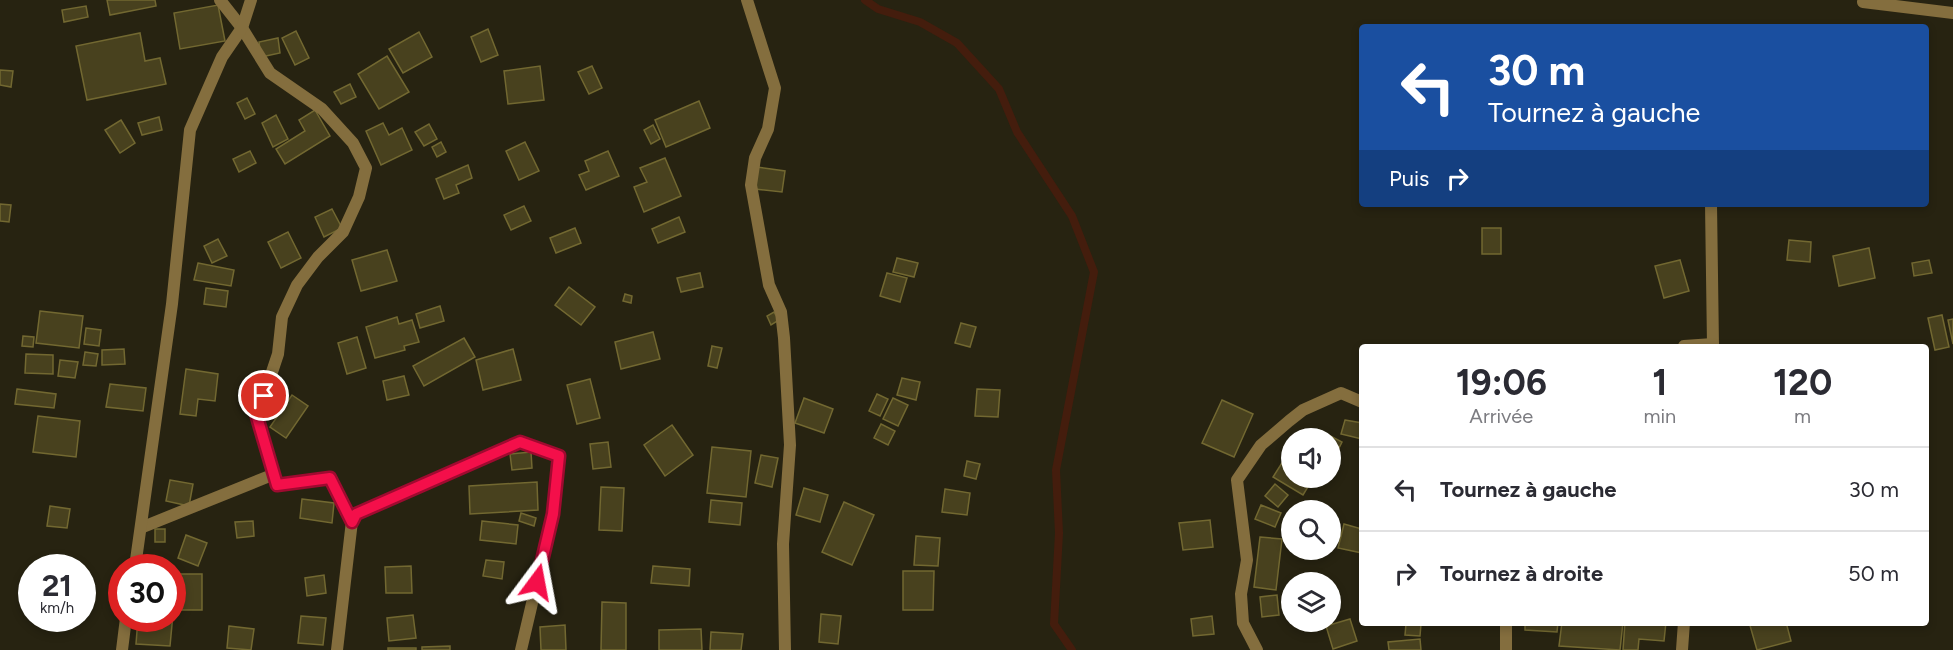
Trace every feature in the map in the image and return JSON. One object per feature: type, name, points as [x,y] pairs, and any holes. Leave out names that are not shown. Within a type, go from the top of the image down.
[{"type":"street","points":[[220,0],[242,28],[270,73],[322,109],[352,142],[366,168],[359,197],[343,232],[318,257],[297,285],[282,317],[278,354],[257,417],[272,475],[277,485],[330,478],[352,522]]},
{"type":"street","points":[[138,554],[172,304],[190,130],[222,57],[242,28],[250,0]]},
{"type":"street","points":[[747,0],[775,88],[768,129],[755,158],[751,185],[769,285],[781,312],[784,338],[790,445],[783,544],[785,650]]},
{"type":"street","points":[[1863,2],[1953,13]]},
{"type":"street","points":[[1711,207],[1713,344]]},
{"type":"street","points":[[1257,650],[1243,623],[1241,594],[1247,560],[1237,480],[1261,445],[1303,410],[1341,393],[1359,401]]},
{"type":"street","points":[[337,650],[352,522],[356,514],[520,442],[559,456],[553,514],[521,650]]},
{"type":"street","points":[[143,527],[272,475]]},
{"type":"street","points":[[1506,626],[1506,650]]},
{"type":"street","points":[[1682,650],[1684,626]]},
{"type":"street","points":[[122,650],[124,632]]},
{"type":"building","points":[[107,0],[155,0],[156,6],[110,15]]},
{"type":"building","points":[[218,5],[225,41],[180,49],[174,13]]},
{"type":"building","points":[[86,6],[88,17],[64,22],[62,10]]},
{"type":"building","points":[[488,29],[498,55],[481,62],[471,37]]},
{"type":"building","points":[[296,31],[309,58],[295,65],[282,38]]},
{"type":"building","points":[[419,32],[432,57],[403,73],[389,49]]},
{"type":"building","points":[[140,33],[145,61],[160,58],[166,84],[87,100],[76,46]]},
{"type":"building","points":[[278,38],[280,53],[261,57],[259,42]]},
{"type":"building","points":[[387,56],[409,92],[379,109],[358,74]]},
{"type":"building","points":[[540,66],[544,100],[508,104],[504,71]]},
{"type":"building","points":[[592,66],[602,88],[589,94],[578,72]]},
{"type":"building","points":[[0,70],[13,71],[11,87],[0,85]]},
{"type":"building","points":[[350,84],[356,97],[341,104],[334,92]]},
{"type":"building","points":[[247,98],[255,114],[245,119],[237,103]]},
{"type":"building","points":[[699,101],[710,128],[666,147],[655,120]]},
{"type":"building","points":[[315,110],[330,136],[285,164],[276,149],[305,131],[299,120]]},
{"type":"building","points":[[276,115],[288,139],[273,147],[262,123]]},
{"type":"building","points":[[159,117],[162,130],[142,135],[138,123]]},
{"type":"building","points":[[121,120],[135,143],[120,153],[105,130]]},
{"type":"building","points":[[383,123],[389,135],[402,128],[412,150],[381,165],[366,131]]},
{"type":"building","points":[[429,124],[437,139],[424,146],[415,132]]},
{"type":"building","points":[[653,125],[660,139],[651,144],[644,130]]},
{"type":"building","points":[[441,142],[446,152],[437,157],[432,147]]},
{"type":"building","points":[[525,142],[539,171],[519,180],[506,151]]},
{"type":"building","points":[[250,151],[256,163],[239,172],[233,159]]},
{"type":"building","points":[[608,151],[619,176],[586,190],[579,175],[589,171],[585,161]]},
{"type":"building","points":[[665,158],[681,196],[644,212],[634,187],[647,182],[640,168]]},
{"type":"building","points":[[468,165],[472,178],[456,185],[459,193],[444,199],[436,179]]},
{"type":"building","points":[[757,167],[785,171],[782,192],[754,189]]},
{"type":"building","points":[[0,204],[11,205],[9,222],[0,221]]},
{"type":"building","points":[[524,206],[531,221],[511,230],[504,215]]},
{"type":"building","points":[[332,209],[342,228],[324,237],[315,217]]},
{"type":"building","points":[[679,217],[685,232],[658,243],[652,229]]},
{"type":"building","points":[[575,228],[581,243],[556,253],[550,238]]},
{"type":"building","points":[[1482,228],[1501,228],[1501,254],[1482,254]]},
{"type":"building","points":[[288,232],[301,258],[281,268],[268,242]]},
{"type":"building","points":[[218,239],[227,256],[212,263],[204,246]]},
{"type":"building","points":[[1789,240],[1811,242],[1810,262],[1787,260]]},
{"type":"building","points":[[1869,248],[1875,278],[1839,286],[1833,256]]},
{"type":"building","points":[[387,250],[397,281],[361,291],[352,260]]},
{"type":"building","points":[[897,258],[918,263],[914,277],[893,272]]},
{"type":"building","points":[[1680,260],[1689,291],[1664,298],[1655,266]]},
{"type":"building","points":[[1929,260],[1932,273],[1914,276],[1912,263]]},
{"type":"building","points":[[198,263],[234,270],[231,286],[194,280]]},
{"type":"building","points":[[700,273],[703,287],[681,292],[677,278]]},
{"type":"building","points":[[887,273],[907,278],[900,302],[880,296]]},
{"type":"building","points":[[569,287],[595,307],[581,325],[555,305]]},
{"type":"building","points":[[206,288],[228,291],[226,307],[204,304]]},
{"type":"building","points":[[625,294],[632,296],[631,303],[623,301]]},
{"type":"building","points":[[440,306],[444,321],[420,328],[416,314]]},
{"type":"building","points":[[40,311],[83,316],[79,348],[36,343]]},
{"type":"building","points":[[774,312],[779,320],[771,325],[767,316]]},
{"type":"building","points":[[1942,315],[1949,347],[1935,350],[1928,318]]},
{"type":"building","points":[[397,317],[399,324],[412,320],[419,342],[404,346],[405,350],[375,358],[366,327]]},
{"type":"building","points":[[1953,319],[1953,344],[1948,320]]},
{"type":"building","points":[[961,323],[976,327],[970,347],[955,343]]},
{"type":"building","points":[[86,328],[101,330],[99,346],[84,344]]},
{"type":"building","points":[[653,332],[660,359],[621,369],[615,342]]},
{"type":"building","points":[[23,336],[34,337],[33,347],[22,346]]},
{"type":"building","points":[[357,337],[366,368],[347,374],[338,343]]},
{"type":"building","points":[[464,338],[475,357],[424,386],[413,366]]},
{"type":"building","points":[[712,346],[722,348],[717,368],[708,366]]},
{"type":"building","points":[[124,349],[125,364],[102,365],[102,350]]},
{"type":"building","points":[[513,349],[521,380],[483,390],[476,360]]},
{"type":"building","points":[[85,352],[98,354],[96,366],[83,365]]},
{"type":"building","points":[[26,354],[53,355],[53,374],[25,373]]},
{"type":"building","points":[[60,360],[78,362],[75,378],[58,376]]},
{"type":"building","points":[[186,369],[218,374],[215,401],[198,399],[196,416],[180,414]]},
{"type":"building","points":[[404,376],[409,395],[387,400],[383,381]]},
{"type":"building","points":[[902,378],[920,382],[916,400],[897,395]]},
{"type":"building","points":[[590,379],[600,418],[577,424],[567,385]]},
{"type":"building","points":[[110,384],[146,388],[143,411],[106,407]]},
{"type":"building","points":[[17,389],[56,394],[54,408],[15,404]]},
{"type":"building","points":[[977,389],[1000,390],[998,417],[975,416]]},
{"type":"building","points":[[877,394],[888,399],[880,416],[869,411]]},
{"type":"building","points":[[292,395],[308,406],[286,438],[270,427]]},
{"type":"building","points":[[804,398],[833,409],[824,433],[795,423]]},
{"type":"building","points":[[893,398],[908,405],[898,426],[883,419]]},
{"type":"building","points":[[1222,400],[1253,414],[1234,457],[1202,443]]},
{"type":"building","points":[[38,416],[80,421],[76,457],[33,452]]},
{"type":"building","points":[[1345,420],[1359,422],[1359,438],[1341,434]]},
{"type":"building","points":[[881,424],[895,431],[888,445],[874,438]]},
{"type":"building","points":[[672,425],[693,455],[665,476],[644,445]]},
{"type":"building","points":[[608,442],[611,467],[593,469],[590,444]]},
{"type":"building","points":[[712,447],[751,451],[746,497],[707,493]]},
{"type":"building","points":[[531,452],[532,468],[512,470],[510,454]]},
{"type":"building","points":[[761,455],[778,458],[772,487],[755,483]]},
{"type":"building","points":[[967,461],[980,464],[976,479],[964,476]]},
{"type":"building","points":[[1281,464],[1281,482],[1273,477]]},
{"type":"building","points":[[170,480],[193,484],[189,506],[166,501]]},
{"type":"building","points":[[537,482],[538,510],[470,514],[469,486]]},
{"type":"building","points":[[1275,484],[1288,495],[1281,500],[1278,507],[1265,496]]},
{"type":"building","points":[[601,487],[624,488],[622,531],[599,530]]},
{"type":"building","points":[[804,488],[828,495],[820,522],[796,515]]},
{"type":"building","points":[[1291,488],[1307,488],[1303,495]]},
{"type":"building","points":[[945,489],[970,493],[967,515],[942,512]]},
{"type":"building","points":[[302,499],[334,503],[332,523],[300,518]]},
{"type":"building","points":[[711,500],[742,503],[740,525],[709,522]]},
{"type":"building","points":[[844,502],[874,515],[852,565],[822,552]]},
{"type":"building","points":[[1261,505],[1281,513],[1275,527],[1255,519]]},
{"type":"building","points":[[50,506],[70,509],[67,528],[47,526]]},
{"type":"building","points":[[521,513],[536,518],[534,526],[519,521]]},
{"type":"building","points":[[1210,520],[1213,547],[1183,550],[1179,523]]},
{"type":"building","points":[[253,521],[254,536],[237,538],[235,522]]},
{"type":"building","points":[[482,521],[518,525],[516,544],[480,540]]},
{"type":"building","points":[[1344,524],[1359,528],[1359,552],[1341,549]]},
{"type":"building","points":[[155,529],[165,529],[165,542],[155,542]]},
{"type":"building","points":[[186,535],[207,543],[198,566],[186,561],[186,554],[179,554]]},
{"type":"building","points":[[916,536],[940,538],[938,566],[914,565]]},
{"type":"building","points":[[1260,537],[1281,539],[1276,590],[1254,587]]},
{"type":"building","points":[[486,560],[504,562],[502,579],[483,576]]},
{"type":"building","points":[[411,566],[412,593],[386,593],[385,567]]},
{"type":"building","points":[[653,566],[690,569],[689,586],[651,583]]},
{"type":"building","points":[[903,571],[934,571],[933,610],[903,610]]},
{"type":"building","points":[[186,574],[202,574],[202,610],[186,610]]},
{"type":"building","points":[[324,575],[326,593],[307,596],[305,578]]},
{"type":"building","points":[[1277,595],[1279,615],[1262,617],[1260,597]]},
{"type":"building","points":[[602,602],[626,603],[626,650],[601,650]]},
{"type":"building","points":[[821,614],[841,616],[838,644],[819,642]]},
{"type":"building","points":[[413,615],[416,638],[389,641],[387,618]]},
{"type":"building","points":[[301,616],[326,618],[323,645],[298,643]]},
{"type":"building","points":[[1212,616],[1214,634],[1193,636],[1191,619]]},
{"type":"building","points":[[1350,619],[1357,641],[1333,649],[1328,632],[1341,632],[1341,622]]},
{"type":"building","points":[[565,625],[566,650],[541,650],[540,627]]},
{"type":"building","points":[[229,626],[254,629],[251,650],[227,648]]},
{"type":"building","points":[[1406,626],[1421,626],[1420,636],[1405,635]]},
{"type":"building","points":[[1525,626],[1558,626],[1557,632],[1525,630]]},
{"type":"building","points":[[1562,626],[1623,626],[1620,650],[1559,646]]},
{"type":"building","points":[[1625,626],[1666,626],[1664,641],[1639,639],[1638,650],[1623,650]]},
{"type":"building","points":[[1750,626],[1787,626],[1791,641],[1757,650]]},
{"type":"building","points":[[701,629],[702,650],[659,650],[659,630]]},
{"type":"building","points":[[137,632],[171,632],[170,646],[136,644]]},
{"type":"building","points":[[711,632],[743,634],[741,650],[710,650]]},
{"type":"building","points":[[1420,639],[1421,650],[1389,650],[1388,642]]},
{"type":"building","points":[[450,646],[450,650],[422,650],[422,647]]},
{"type":"building","points":[[388,648],[416,648],[416,650],[388,650]]},
{"type":"waterway","points":[[865,0],[878,9],[920,22],[957,43],[999,89],[1017,132],[1072,216],[1094,272],[1056,470],[1059,533],[1054,624],[1072,650]]},
{"type":"route","points":[[264,396],[257,417],[272,475],[277,485],[330,478],[352,522],[356,514],[520,442],[559,456],[553,514],[537,582]]}]
